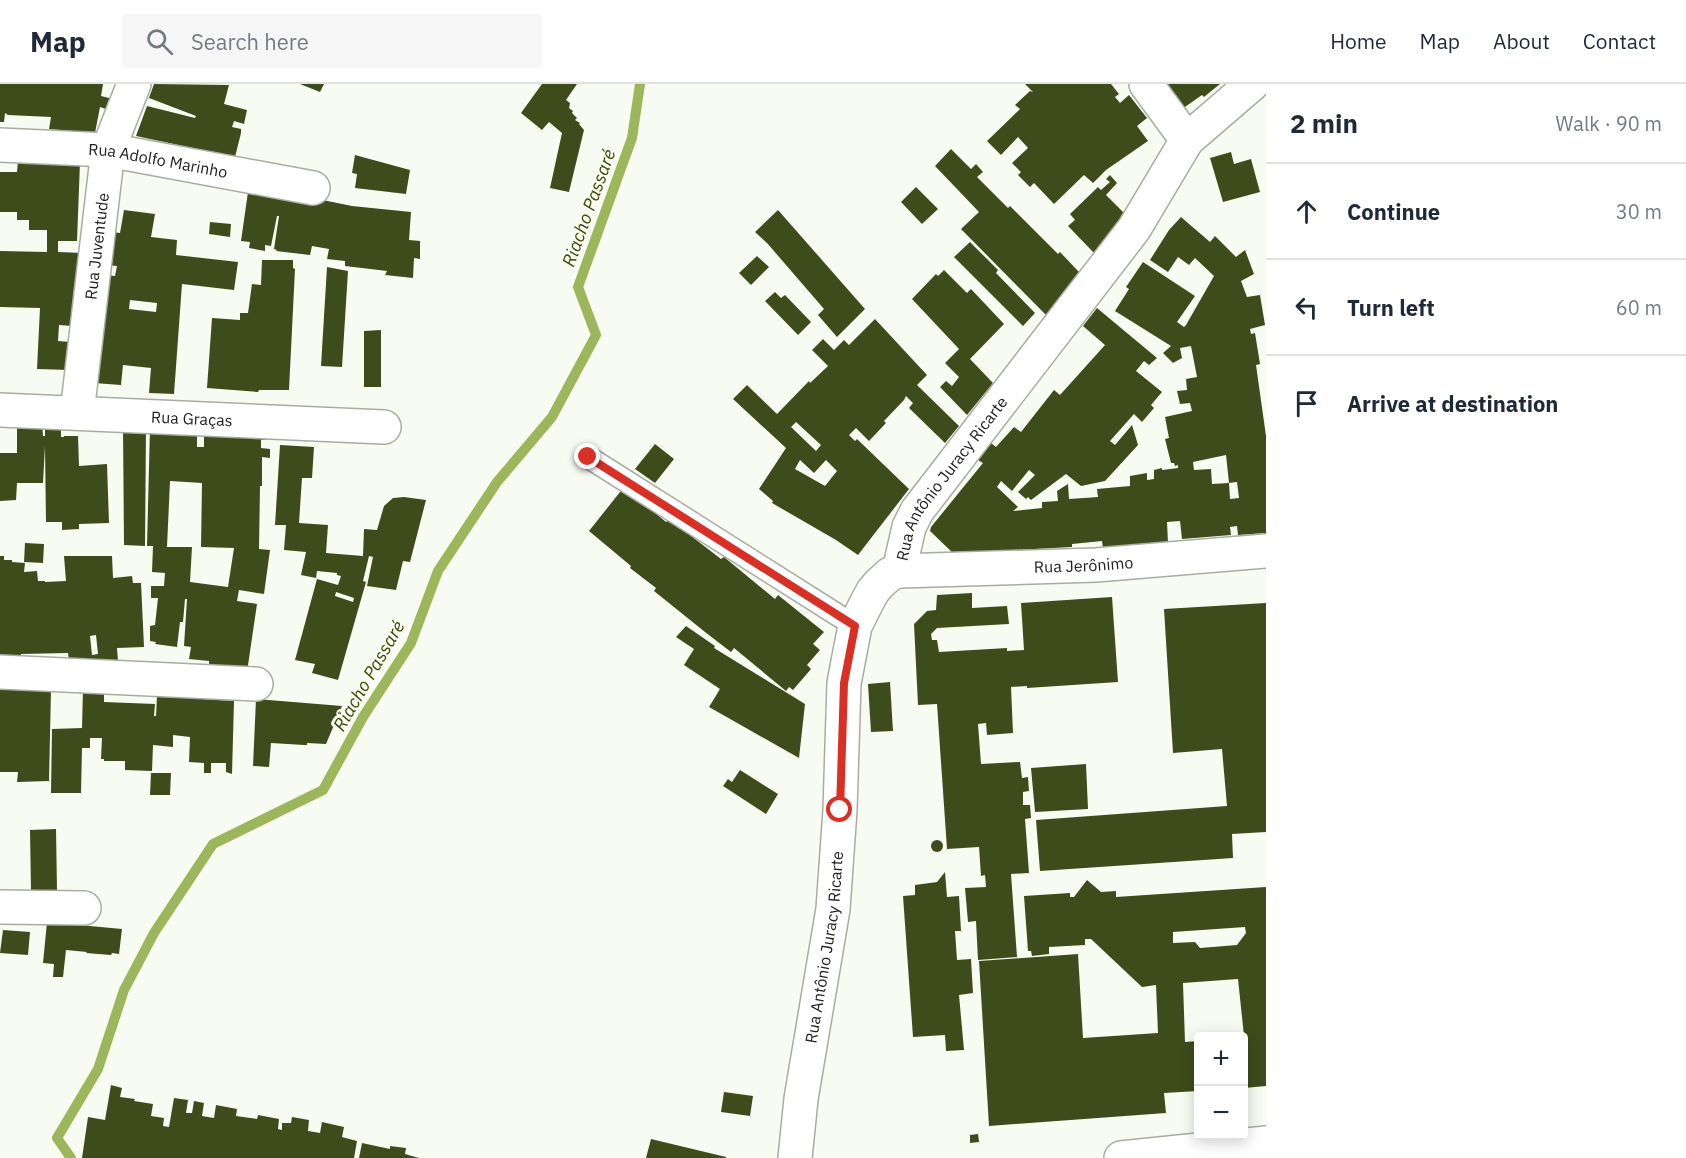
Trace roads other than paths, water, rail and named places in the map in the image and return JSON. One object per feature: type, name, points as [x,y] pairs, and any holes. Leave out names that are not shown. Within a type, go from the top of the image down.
[{"type":"street","name":"Rua Juventude","points":[[77,413],[108,150],[134,84]]},
{"type":"street","points":[[1146,84],[1187,140]]},
{"type":"street","name":"Rua Antônio Juracy Ricarte","points":[[795,1158],[801,1099],[833,909],[840,810],[844,683],[855,626],[873,591],[890,574],[899,571],[909,527],[917,511],[1134,229],[1187,140],[1251,84]]},
{"type":"street","name":"Rua Adolfo Marinho","points":[[0,145],[108,150],[313,188]]},
{"type":"street","name":"Rua Graças","points":[[0,411],[384,427]]},
{"type":"street","name":"Rua Jerônimo","points":[[899,571],[1096,565],[1266,551]]},
{"type":"street","points":[[0,672],[256,684]]},
{"type":"street","points":[[0,907],[84,908]]},
{"type":"street","points":[[1121,1158],[1266,1143]]},
{"type":"lane","points":[[588,457],[855,626]]},
{"type":"waterway","name":"Riacho Passaré","points":[[71,1158],[57,1138],[98,1069],[124,990],[154,933],[213,844],[323,790],[363,717],[411,643],[438,571],[497,482],[552,417],[596,335],[578,287],[632,138],[640,84]]}]
